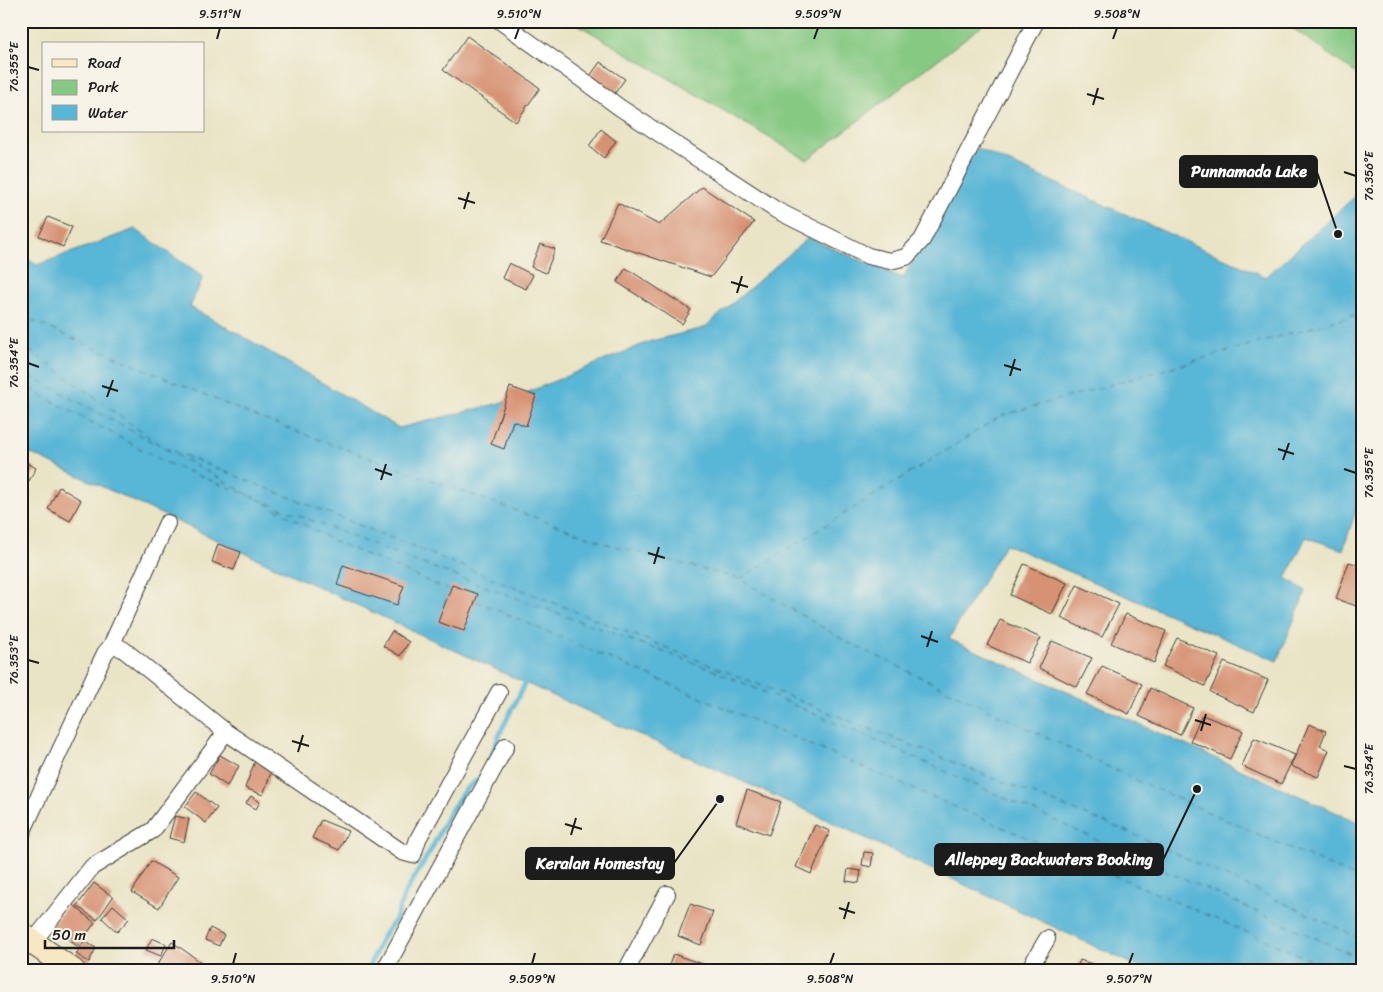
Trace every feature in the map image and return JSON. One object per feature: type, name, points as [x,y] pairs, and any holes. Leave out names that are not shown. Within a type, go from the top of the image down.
[{"type":"main road","points":[[27,938],[73,971]]},
{"type":"street","points":[[500,21],[626,112],[776,210],[868,256],[890,260],[906,257],[922,240],[1036,21]]},
{"type":"street","points":[[21,835],[104,652],[111,646],[167,523]]},
{"type":"street","points":[[111,646],[117,646],[124,650],[226,732],[402,852],[414,855],[418,839],[499,692]]},
{"type":"street","points":[[27,938],[92,867],[153,830],[226,732]]},
{"type":"street","points":[[384,971],[506,746]]},
{"type":"street","points":[[626,971],[667,894]]},
{"type":"street","points":[[1028,971],[1047,939]]},
{"type":"green space","points":[[572,21],[988,21],[807,160]]},
{"type":"green space","points":[[1283,21],[1362,21],[1362,78]]},
{"type":"water","points":[[977,148],[1266,277],[1362,190],[1362,492],[1343,550],[1306,537],[1286,578],[1306,591],[1277,661],[1005,544],[949,639],[1362,824],[1362,971],[1147,971],[808,811],[525,683],[21,449],[21,255],[37,265],[135,229],[203,277],[190,307],[399,428],[504,402],[651,341],[704,328],[808,238],[903,278]]},
{"type":"building","points":[[467,36],[540,88],[516,122],[443,70]]},
{"type":"building","points":[[600,62],[625,79],[612,97],[588,79]]},
{"type":"building","points":[[601,129],[616,141],[604,158],[589,146]]},
{"type":"building","points":[[702,187],[754,222],[711,277],[600,240],[618,203],[659,225]]},
{"type":"building","points":[[21,206],[29,209],[21,228]]},
{"type":"building","points":[[48,217],[72,227],[63,247],[39,236]]},
{"type":"building","points":[[540,244],[555,249],[546,273],[531,267]]},
{"type":"building","points":[[509,263],[533,275],[526,289],[502,278]]},
{"type":"building","points":[[626,268],[691,310],[682,324],[617,282]]},
{"type":"building","points":[[510,387],[536,396],[526,426],[513,421],[504,449],[491,444]]},
{"type":"building","points":[[21,460],[36,468],[29,481],[21,477]]},
{"type":"building","points":[[59,487],[81,500],[70,521],[48,509]]},
{"type":"building","points":[[218,544],[241,552],[234,570],[212,562]]},
{"type":"building","points":[[1349,562],[1362,566],[1362,608],[1336,599]]},
{"type":"building","points":[[1024,564],[1067,583],[1052,614],[1010,595]]},
{"type":"building","points":[[343,565],[404,586],[397,605],[337,585]]},
{"type":"building","points":[[452,585],[478,594],[464,631],[438,622]]},
{"type":"building","points":[[1077,585],[1119,604],[1102,637],[1061,618]]},
{"type":"building","points":[[1126,614],[1166,631],[1154,663],[1111,643]]},
{"type":"building","points":[[1000,620],[1041,638],[1027,663],[987,645]]},
{"type":"building","points":[[392,631],[409,642],[400,656],[383,646]]},
{"type":"building","points":[[1177,638],[1219,656],[1205,686],[1163,666]]},
{"type":"building","points":[[1052,641],[1092,658],[1077,687],[1039,668]]},
{"type":"building","points":[[1224,662],[1268,680],[1254,712],[1210,692]]},
{"type":"building","points":[[1102,666],[1142,684],[1129,714],[1087,694]]},
{"type":"building","points":[[1150,688],[1193,708],[1180,735],[1139,716]]},
{"type":"building","points":[[1202,715],[1243,731],[1230,759],[1190,741]]},
{"type":"building","points":[[1309,724],[1326,731],[1320,746],[1329,750],[1318,777],[1291,766]]},
{"type":"building","points":[[1254,738],[1295,755],[1281,784],[1242,766]]},
{"type":"building","points":[[220,755],[239,766],[227,786],[209,774]]},
{"type":"building","points":[[255,761],[273,767],[263,795],[245,788]]},
{"type":"building","points":[[747,790],[781,802],[769,835],[736,823]]},
{"type":"building","points":[[196,792],[217,808],[206,823],[185,807]]},
{"type":"building","points":[[251,796],[260,802],[256,809],[246,803]]},
{"type":"building","points":[[175,816],[189,819],[184,842],[169,838]]},
{"type":"building","points":[[321,820],[348,831],[339,850],[312,838]]},
{"type":"building","points":[[815,825],[830,831],[811,874],[796,867]]},
{"type":"building","points":[[864,852],[873,853],[871,867],[862,865]]},
{"type":"building","points":[[151,861],[178,877],[159,908],[132,892]]},
{"type":"building","points":[[848,869],[861,871],[859,883],[846,881]]},
{"type":"building","points":[[94,883],[113,897],[97,920],[77,906]]},
{"type":"building","points":[[70,902],[95,923],[77,946],[51,926]]},
{"type":"building","points":[[690,904],[713,912],[701,945],[678,936]]},
{"type":"building","points":[[113,905],[129,919],[117,932],[102,918]]},
{"type":"building","points":[[210,928],[224,935],[219,946],[205,940]]},
{"type":"building","points":[[152,938],[166,944],[161,956],[146,950]]},
{"type":"building","points":[[84,941],[96,948],[89,962],[76,954]]},
{"type":"building","points":[[172,942],[201,962],[195,971],[153,971]]},
{"type":"building","points":[[673,954],[702,964],[699,971],[667,971]]},
{"type":"building","points":[[1080,960],[1107,969],[1106,971],[1076,970]]},
{"type":"waterway","points":[[489,762],[501,731],[525,683]]},
{"type":"waterway","points":[[367,971],[383,936],[396,918],[404,895],[432,848],[448,815],[465,790],[482,776]]},
{"type":"ferry route","points":[[740,579],[1001,416],[1362,313]]},
{"type":"ferry route","points":[[21,316],[254,416],[611,545],[740,579],[849,643],[1138,781],[1362,880]]},
{"type":"ferry route","points":[[21,344],[161,446],[1131,833],[1362,939]]},
{"type":"ferry route","points":[[21,371],[156,444]]},
{"type":"ferry route","points":[[21,384],[167,463],[404,557],[713,670],[900,751],[1362,959]]},
{"type":"ferry route","points":[[166,449],[255,498]]},
{"type":"ferry route","points":[[265,503],[334,541],[451,591]]},
{"type":"ferry route","points":[[476,601],[1337,971]]},
{"type":"place","name":"Punnamada Lake","points":[[1338,234]]},
{"type":"place","name":"Alleppey Backwaters Booking","points":[[1197,789]]},
{"type":"place","name":"Keralan Homestay","points":[[720,799]]}]
